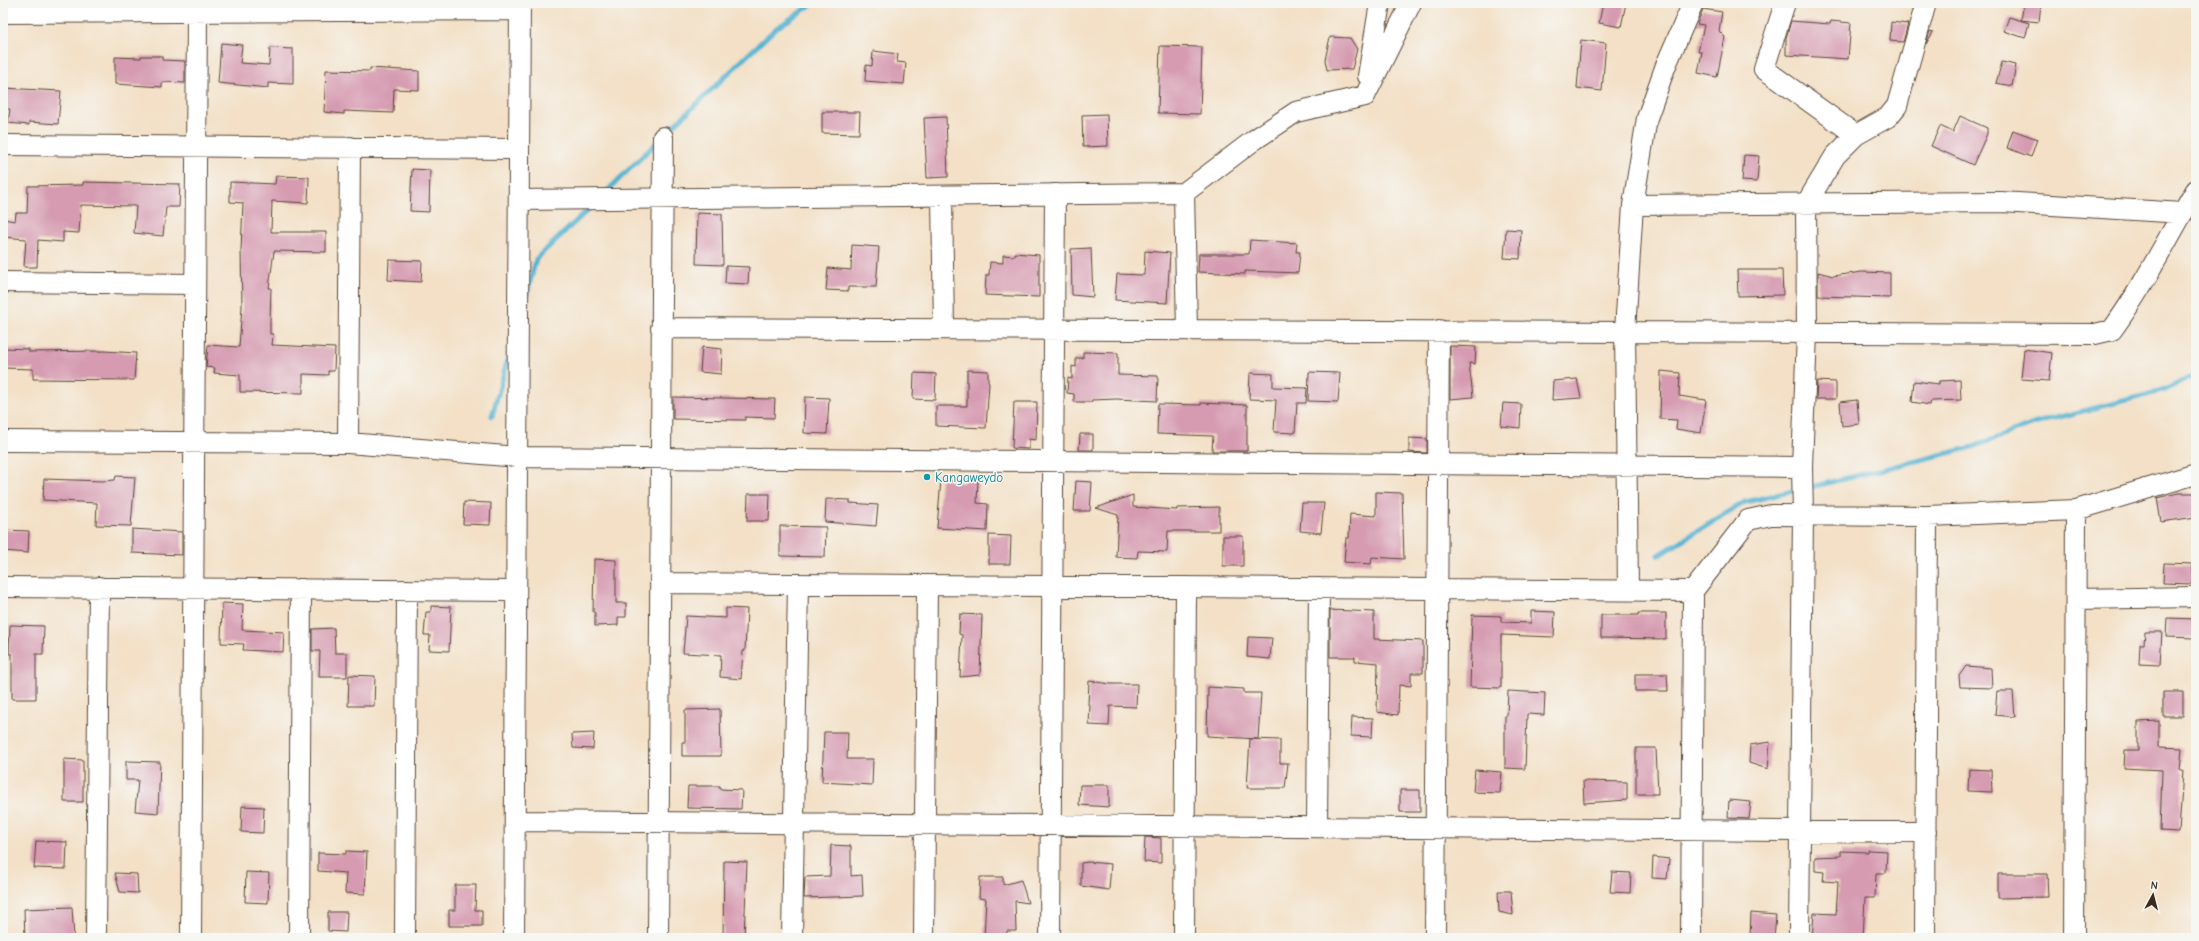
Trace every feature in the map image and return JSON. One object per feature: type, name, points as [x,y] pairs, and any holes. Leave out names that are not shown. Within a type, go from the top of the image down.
[{"type":"street","points":[[1365,96],[1380,3]]},
{"type":"street","points":[[1365,96],[1411,3]]},
{"type":"street","points":[[1628,590],[1625,331],[1633,205],[1648,118],[1666,65],[1693,3]]},
{"type":"street","points":[[1785,3],[1764,69],[1856,135]]},
{"type":"street","points":[[1799,938],[1803,514],[1802,467],[1807,332],[1806,204],[1835,156],[1856,135],[1888,117],[1897,106],[1926,3]]},
{"type":"street","points":[[3,13],[196,12],[520,6],[514,938]]},
{"type":"street","points":[[191,938],[196,12]]},
{"type":"street","points":[[519,200],[1184,193],[1254,140],[1296,112],[1365,96]]},
{"type":"street","points":[[658,938],[662,136]]},
{"type":"street","points":[[3,145],[519,149]]},
{"type":"street","points":[[348,444],[350,148]]},
{"type":"street","points":[[661,328],[1438,330],[2095,334],[2112,330],[2158,258],[2196,190]]},
{"type":"street","points":[[1184,193],[1187,330]]},
{"type":"street","points":[[1050,938],[1055,194]]},
{"type":"street","points":[[942,196],[944,329]]},
{"type":"street","points":[[1633,205],[2000,202],[2182,213]]},
{"type":"street","points":[[3,282],[195,284]]},
{"type":"street","points":[[1435,938],[1438,330]]},
{"type":"street","points":[[3,441],[348,444],[517,457],[1802,467]]},
{"type":"street","points":[[1691,938],[1693,591],[1748,520],[1771,515],[1803,514],[1927,516],[2076,510],[2196,474]]},
{"type":"street","points":[[2074,938],[2076,510]]},
{"type":"street","points":[[1925,938],[1927,516]]},
{"type":"street","points":[[660,583],[1693,591]]},
{"type":"street","points":[[792,938],[798,584]]},
{"type":"street","points":[[924,938],[926,585]]},
{"type":"street","points":[[3,587],[516,591]]},
{"type":"street","points":[[96,938],[98,587]]},
{"type":"street","points":[[1184,938],[1186,587]]},
{"type":"street","points":[[1317,827],[1319,588]]},
{"type":"street","points":[[299,938],[301,589]]},
{"type":"street","points":[[405,938],[407,590]]},
{"type":"street","points":[[2076,599],[2196,597]]},
{"type":"street","points":[[515,821],[1926,832]]},
{"type":"building","points":[[1603,3],[1626,3],[1621,27],[1599,23]]},
{"type":"building","points":[[2024,3],[2041,3],[2039,22],[2021,20]]},
{"type":"building","points":[[1703,9],[1722,12],[1719,31],[1725,37],[1717,77],[1698,73],[1702,52],[1698,52],[1704,25],[1697,24]]},
{"type":"building","points":[[2009,17],[2029,23],[2025,38],[2004,31]]},
{"type":"building","points":[[1791,21],[1830,24],[1831,21],[1851,23],[1848,59],[1786,55],[1786,38]]},
{"type":"building","points":[[1891,22],[1908,24],[1903,42],[1890,41]]},
{"type":"building","points":[[1930,31],[1933,32],[1926,44]]},
{"type":"building","points":[[1330,37],[1350,38],[1357,49],[1352,69],[1327,70],[1325,60]]},
{"type":"building","points":[[1581,40],[1606,43],[1602,91],[1577,88]]},
{"type":"building","points":[[221,43],[242,45],[240,63],[269,65],[270,48],[293,49],[293,84],[268,83],[268,88],[218,83]]},
{"type":"building","points":[[1160,46],[1202,47],[1200,114],[1158,113]]},
{"type":"building","points":[[873,51],[898,54],[897,62],[906,63],[904,84],[865,81],[866,65],[872,66]]},
{"type":"building","points":[[141,56],[162,56],[162,60],[185,61],[185,83],[162,82],[162,87],[115,84],[115,57],[141,58]]},
{"type":"building","points":[[2002,62],[2016,65],[2012,86],[1996,83]]},
{"type":"building","points":[[370,68],[419,71],[419,90],[394,89],[393,113],[344,111],[344,114],[324,112],[326,70],[370,71]]},
{"type":"building","points":[[3,88],[61,91],[58,124],[29,122],[29,125],[8,123],[10,109],[3,109]]},
{"type":"building","points":[[822,112],[860,112],[859,134],[822,133]]},
{"type":"building","points":[[1107,114],[1108,146],[1083,147],[1082,115]]},
{"type":"building","points":[[1960,116],[1987,128],[1987,134],[1973,165],[1931,146],[1940,126],[1953,132]]},
{"type":"building","points":[[946,117],[948,177],[927,178],[924,118]]},
{"type":"building","points":[[2013,130],[2037,139],[2031,157],[2007,148]]},
{"type":"building","points":[[1744,155],[1759,156],[1757,182],[1742,181]]},
{"type":"building","points":[[412,169],[430,170],[429,212],[410,211]]},
{"type":"building","points":[[276,176],[309,177],[308,203],[272,201],[271,232],[326,232],[326,252],[274,251],[269,288],[271,288],[270,334],[273,334],[272,345],[335,348],[334,371],[328,371],[328,375],[303,374],[303,393],[240,392],[240,375],[214,373],[215,368],[206,367],[208,345],[239,347],[242,307],[241,250],[243,203],[230,202],[230,182],[275,184]]},
{"type":"building","points":[[83,182],[180,184],[179,207],[166,207],[163,236],[134,233],[136,206],[81,205],[79,233],[63,232],[63,242],[38,240],[37,267],[24,267],[26,239],[3,237],[3,219],[15,221],[16,213],[27,213],[28,186],[83,185]]},
{"type":"building","points":[[697,213],[722,214],[723,265],[696,264]]},
{"type":"building","points":[[1506,229],[1521,230],[1520,259],[1504,258]]},
{"type":"building","points":[[1250,240],[1297,243],[1296,252],[1300,252],[1298,273],[1245,271],[1245,274],[1198,272],[1199,254],[1249,254]]},
{"type":"building","points":[[852,245],[879,247],[876,287],[848,287],[848,291],[826,290],[828,268],[851,270]]},
{"type":"building","points":[[1091,248],[1093,297],[1072,295],[1071,249]]},
{"type":"building","points":[[1145,251],[1170,253],[1167,303],[1115,300],[1117,274],[1144,275]]},
{"type":"building","points":[[1015,253],[1039,255],[1039,297],[985,295],[986,275],[989,275],[990,262],[1003,263],[1003,255],[1015,256]]},
{"type":"building","points":[[389,260],[422,261],[421,282],[388,280]]},
{"type":"building","points":[[726,266],[749,267],[748,284],[725,283]]},
{"type":"building","points":[[1737,270],[1782,270],[1783,295],[1738,296]]},
{"type":"building","points":[[1818,272],[1833,276],[1862,272],[1890,273],[1890,298],[1818,296]]},
{"type":"building","points":[[1450,346],[1476,347],[1475,364],[1469,363],[1473,397],[1450,399]]},
{"type":"building","points":[[702,347],[722,349],[721,374],[700,372]]},
{"type":"building","points":[[3,348],[29,349],[29,352],[104,351],[136,353],[134,380],[33,379],[33,369],[3,368]]},
{"type":"building","points":[[2024,349],[2052,353],[2049,381],[2021,379]]},
{"type":"building","points":[[1083,352],[1118,353],[1118,375],[1158,376],[1157,401],[1117,399],[1074,402],[1074,394],[1067,393],[1068,378],[1072,379],[1072,366],[1076,367],[1076,358],[1083,358]]},
{"type":"building","points":[[967,370],[988,371],[989,383],[986,428],[936,426],[936,406],[967,406]]},
{"type":"building","points":[[1661,371],[1680,373],[1679,396],[1706,400],[1701,433],[1676,429],[1677,420],[1660,419]]},
{"type":"building","points":[[1309,372],[1340,373],[1338,402],[1308,401]]},
{"type":"building","points":[[914,373],[936,374],[935,400],[913,399]]},
{"type":"building","points":[[1250,373],[1273,374],[1273,387],[1307,388],[1306,403],[1297,403],[1295,433],[1274,432],[1276,400],[1249,399]]},
{"type":"building","points":[[1577,379],[1581,398],[1552,400],[1553,381]]},
{"type":"building","points":[[1960,380],[1961,400],[1931,401],[1930,405],[1912,402],[1914,381],[1939,384],[1939,381]]},
{"type":"building","points":[[1817,381],[1836,382],[1836,399],[1816,399]]},
{"type":"building","points":[[673,397],[775,399],[774,418],[745,417],[745,420],[673,419]]},
{"type":"building","points":[[805,397],[829,398],[827,434],[804,433]]},
{"type":"building","points":[[1857,400],[1859,424],[1842,426],[1840,402]]},
{"type":"building","points":[[1014,402],[1037,402],[1036,440],[1029,439],[1029,449],[1012,448]]},
{"type":"building","points":[[1201,403],[1247,405],[1247,451],[1212,451],[1213,436],[1157,434],[1158,404],[1201,405]]},
{"type":"building","points":[[1503,403],[1521,404],[1520,428],[1501,426]]},
{"type":"building","points":[[1080,434],[1093,434],[1093,450],[1079,450]]},
{"type":"building","points":[[1409,438],[1427,439],[1427,453],[1409,452]]},
{"type":"building","points":[[116,476],[135,477],[131,526],[96,525],[97,503],[43,500],[44,479],[103,481],[115,480]]},
{"type":"building","points":[[941,479],[963,483],[963,479],[978,480],[977,503],[988,504],[987,531],[937,528]]},
{"type":"building","points":[[1076,481],[1092,482],[1090,511],[1074,511]]},
{"type":"building","points":[[1376,492],[1402,493],[1404,559],[1372,557],[1371,564],[1344,562],[1346,538],[1349,538],[1350,514],[1376,516]]},
{"type":"building","points":[[2178,493],[2196,493],[2196,517],[2161,522],[2157,498]]},
{"type":"building","points":[[748,494],[770,494],[769,521],[747,521]]},
{"type":"building","points":[[1133,495],[1133,507],[1177,510],[1177,508],[1219,507],[1219,531],[1168,531],[1167,552],[1138,551],[1137,558],[1116,557],[1118,515],[1096,508]]},
{"type":"building","points":[[826,499],[850,500],[850,503],[878,505],[876,526],[825,522]]},
{"type":"building","points":[[464,502],[491,503],[490,525],[463,524]]},
{"type":"building","points":[[1302,503],[1324,503],[1321,533],[1300,531]]},
{"type":"building","points":[[780,526],[826,527],[825,557],[780,556]]},
{"type":"building","points":[[132,529],[182,532],[182,555],[132,553]]},
{"type":"building","points":[[4,530],[29,531],[28,553],[3,551]]},
{"type":"building","points":[[989,535],[1011,536],[1010,564],[989,564]]},
{"type":"building","points":[[1223,536],[1243,536],[1243,566],[1223,566]]},
{"type":"building","points":[[594,559],[616,560],[616,603],[626,603],[626,617],[618,617],[618,625],[595,626],[595,613],[593,612]]},
{"type":"building","points":[[2164,563],[2193,564],[2192,584],[2163,583]]},
{"type":"building","points":[[222,603],[243,604],[242,630],[284,632],[283,652],[243,650],[244,644],[221,643]]},
{"type":"building","points":[[431,606],[451,607],[449,651],[429,650],[430,635],[424,635],[426,612],[431,612]]},
{"type":"building","points":[[726,608],[747,609],[745,651],[743,651],[741,679],[720,677],[721,655],[683,653],[686,616],[726,618]]},
{"type":"building","points":[[1330,610],[1374,612],[1374,639],[1423,641],[1423,673],[1411,673],[1411,686],[1399,685],[1398,715],[1377,712],[1378,663],[1355,661],[1355,657],[1330,657]]},
{"type":"building","points":[[1531,611],[1555,612],[1554,637],[1501,635],[1501,688],[1470,687],[1472,615],[1501,616],[1501,622],[1531,623]]},
{"type":"building","points":[[1638,613],[1666,613],[1666,639],[1601,638],[1601,615],[1638,615]]},
{"type":"building","points":[[960,614],[982,615],[980,675],[960,677],[962,635],[959,634]]},
{"type":"building","points":[[2167,618],[2196,619],[2196,638],[2166,637]]},
{"type":"building","points":[[10,625],[44,626],[43,654],[36,654],[36,699],[12,699],[12,654],[9,654]]},
{"type":"building","points":[[334,628],[335,653],[347,653],[347,677],[319,677],[320,651],[312,651],[312,629]]},
{"type":"building","points":[[2145,632],[2162,632],[2160,665],[2139,664],[2140,644],[2144,644]]},
{"type":"building","points":[[1248,637],[1272,638],[1270,659],[1247,657]]},
{"type":"building","points":[[1966,666],[1991,668],[1992,688],[1960,687],[1959,676]]},
{"type":"building","points":[[1635,674],[1667,674],[1668,691],[1635,691]]},
{"type":"building","points":[[349,675],[375,676],[374,706],[348,706]]},
{"type":"building","points":[[1089,681],[1111,684],[1137,684],[1136,707],[1110,706],[1109,726],[1089,725]]},
{"type":"building","points":[[1208,687],[1244,689],[1244,693],[1261,693],[1258,739],[1207,736]]},
{"type":"building","points":[[1508,691],[1545,693],[1544,715],[1527,714],[1525,769],[1505,768],[1505,716],[1507,716]]},
{"type":"building","points":[[1997,691],[2013,691],[2015,717],[1995,715]]},
{"type":"building","points":[[2163,692],[2183,692],[2183,716],[2163,716]]},
{"type":"building","points":[[720,709],[721,756],[682,756],[682,742],[685,742],[685,710]]},
{"type":"building","points":[[1352,717],[1373,718],[1372,737],[1351,736]]},
{"type":"building","points":[[2159,721],[2159,747],[2182,748],[2180,771],[2183,771],[2179,832],[2160,831],[2162,770],[2124,768],[2125,750],[2138,750],[2138,722]]},
{"type":"building","points":[[824,732],[848,732],[847,759],[873,759],[872,785],[822,782]]},
{"type":"building","points":[[594,733],[593,749],[573,748],[572,734]]},
{"type":"building","points":[[1250,739],[1280,740],[1280,763],[1288,763],[1285,788],[1247,788]]},
{"type":"building","points":[[1770,742],[1768,769],[1749,763],[1750,745]]},
{"type":"building","points":[[1636,748],[1656,748],[1658,794],[1636,794]]},
{"type":"building","points":[[64,759],[83,760],[83,802],[64,802]]},
{"type":"building","points":[[126,761],[160,762],[158,813],[135,811],[138,780],[126,780]]},
{"type":"building","points":[[1969,769],[1991,770],[1992,792],[1968,791]]},
{"type":"building","points":[[1475,770],[1502,772],[1500,793],[1473,792]]},
{"type":"building","points":[[1583,781],[1627,782],[1627,800],[1584,803]]},
{"type":"building","points":[[1080,785],[1109,785],[1109,807],[1079,805]]},
{"type":"building","points":[[688,786],[720,786],[720,789],[742,790],[741,809],[687,808]]},
{"type":"building","points":[[1400,790],[1420,790],[1420,812],[1400,812]]},
{"type":"building","points":[[1729,800],[1751,802],[1749,819],[1728,818]]},
{"type":"building","points":[[242,806],[264,807],[263,833],[241,832]]},
{"type":"building","points":[[1145,837],[1161,838],[1161,863],[1144,862]]},
{"type":"building","points":[[36,841],[67,842],[66,869],[34,868]]},
{"type":"building","points":[[831,845],[851,846],[851,876],[862,875],[863,896],[804,898],[805,877],[830,876]]},
{"type":"building","points":[[1868,850],[1887,851],[1886,873],[1876,873],[1875,898],[1865,898],[1863,938],[1812,938],[1814,913],[1836,914],[1838,882],[1823,881],[1824,872],[1815,871],[1815,857],[1841,856],[1841,851],[1868,852]]},
{"type":"building","points":[[346,851],[367,852],[365,894],[345,893],[346,873],[318,871],[318,853],[346,854]]},
{"type":"building","points":[[1653,857],[1669,859],[1667,879],[1652,878]]},
{"type":"building","points":[[724,861],[747,862],[744,938],[723,938]]},
{"type":"building","points":[[1088,862],[1111,864],[1109,890],[1081,886],[1081,863]]},
{"type":"building","points":[[246,872],[269,873],[268,903],[245,902]]},
{"type":"building","points":[[1612,872],[1631,873],[1630,893],[1610,892]]},
{"type":"building","points":[[115,873],[137,874],[138,893],[120,892]]},
{"type":"building","points":[[1998,874],[2047,874],[2048,897],[1998,898]]},
{"type":"building","points":[[980,877],[1003,877],[1003,885],[1021,880],[1028,903],[1015,901],[1016,931],[1007,931],[1006,938],[984,938],[986,899],[979,898]]},
{"type":"building","points":[[455,885],[476,885],[475,910],[482,910],[482,926],[449,926],[449,910],[455,910]]},
{"type":"building","points":[[1498,891],[1511,891],[1513,915],[1499,912]]},
{"type":"building","points":[[72,907],[74,938],[25,938],[24,909]]},
{"type":"building","points":[[328,912],[347,912],[346,932],[328,931]]},
{"type":"building","points":[[1751,913],[1776,915],[1774,938],[1750,938]]},
{"type":"waterway","points":[[665,134],[775,29],[814,3]]},
{"type":"waterway","points":[[605,193],[657,142]]},
{"type":"waterway","points":[[527,294],[536,259],[593,205]]},
{"type":"waterway","points":[[492,416],[509,355]]},
{"type":"waterway","points":[[1807,488],[1973,447],[2036,423],[2162,391],[2196,375]]},
{"type":"waterway","points":[[1659,555],[1745,502],[1798,490]]},
{"type":"place","name":"Kangaweydo","points":[[927,477]]}]
